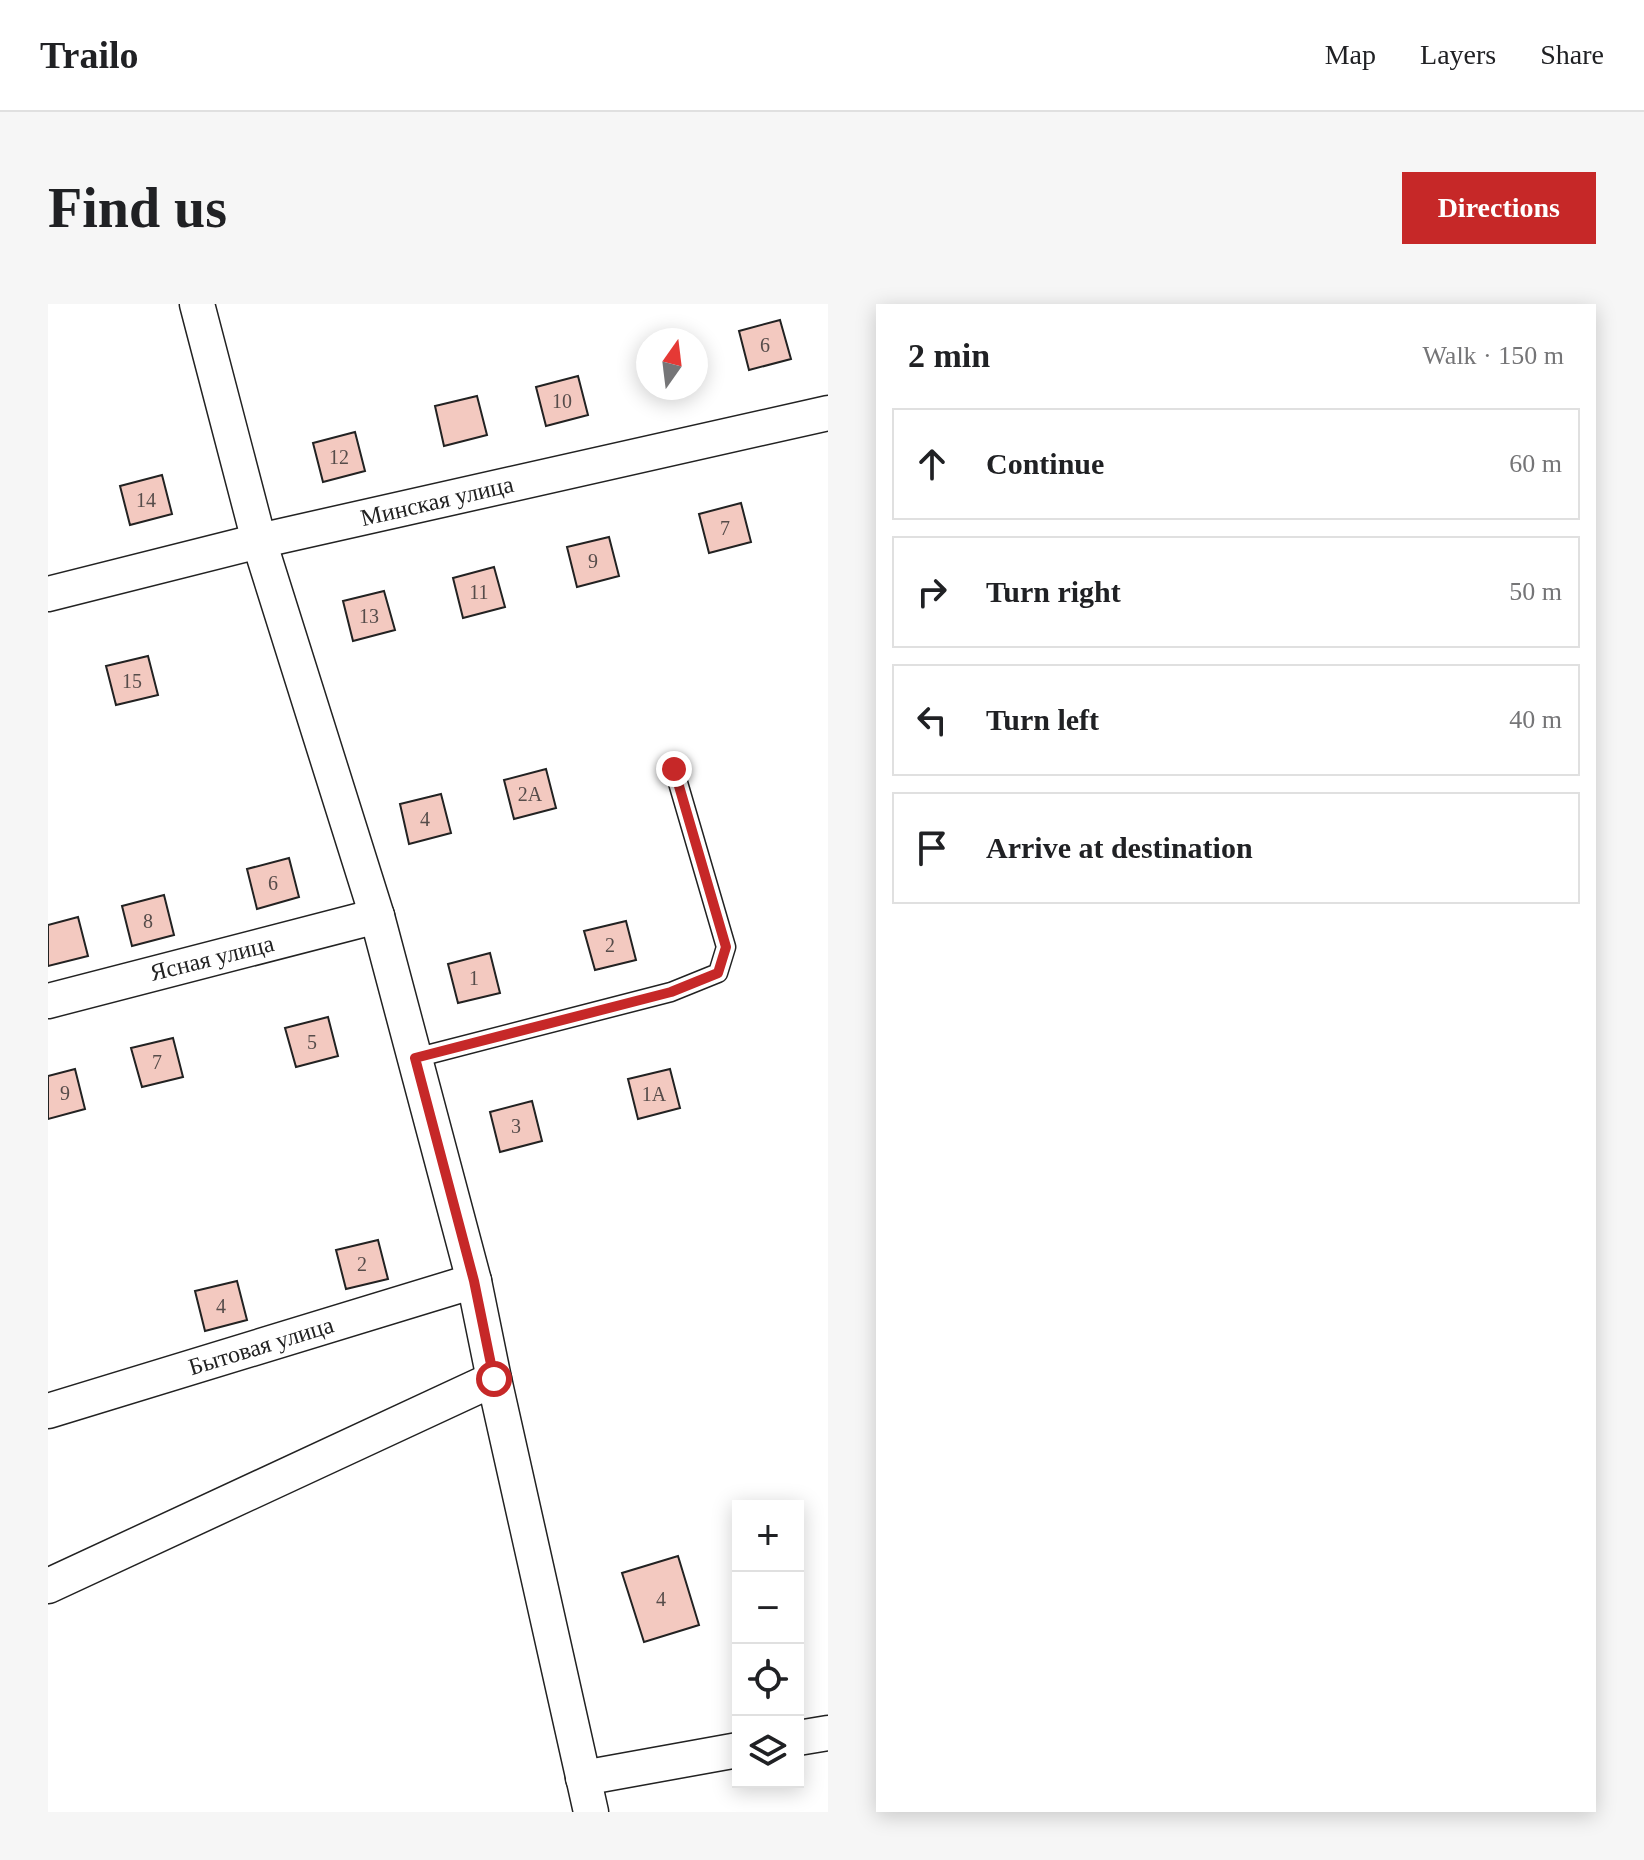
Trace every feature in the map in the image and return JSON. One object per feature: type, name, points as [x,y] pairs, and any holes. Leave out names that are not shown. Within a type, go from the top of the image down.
[{"type":"street","points":[[197,304],[259,541],[377,916],[474,1281],[591,1812]]},
{"type":"street","name":"Минская улица","points":[[48,594],[259,541],[828,413]]},
{"type":"street","name":"Ясная улица","points":[[48,1001],[377,916]]},
{"type":"street","name":"Бытовая улица","points":[[48,1411],[474,1281]]},
{"type":"street","points":[[48,1586],[494,1379]]},
{"type":"street","points":[[804,1737],[828,1733]]},
{"type":"street","points":[[583,1778],[732,1751]]},
{"type":"lane","points":[[415,1058],[671,992],[718,973],[726,947],[674,769]]},
{"type":"building","points":[[780,320],[791,359],[749,370],[739,331]]},
{"type":"building","points":[[578,376],[588,415],[546,426],[536,387]]},
{"type":"building","points":[[477,396],[487,435],[444,446],[435,406]]},
{"type":"building","points":[[355,432],[365,471],[323,482],[313,443]]},
{"type":"building","points":[[162,475],[172,514],[130,525],[120,486]]},
{"type":"building","points":[[741,503],[751,542],[709,553],[699,514]]},
{"type":"building","points":[[609,537],[619,576],[577,587],[567,547]]},
{"type":"building","points":[[494,567],[505,607],[463,618],[453,578]]},
{"type":"building","points":[[384,591],[395,630],[353,641],[343,601]]},
{"type":"building","points":[[148,656],[158,695],[116,705],[106,666]]},
{"type":"building","points":[[546,769],[556,808],[514,819],[504,780]]},
{"type":"building","points":[[441,794],[451,833],[409,844],[400,804]]},
{"type":"building","points":[[289,858],[299,897],[257,909],[247,869]]},
{"type":"building","points":[[164,895],[174,935],[132,946],[122,906]]},
{"type":"building","points":[[78,917],[88,956],[48,966],[48,925]]},
{"type":"building","points":[[626,921],[636,960],[595,970],[584,931]]},
{"type":"building","points":[[490,953],[500,993],[458,1003],[448,964]]},
{"type":"building","points":[[328,1017],[338,1056],[296,1067],[285,1028]]},
{"type":"building","points":[[173,1038],[183,1077],[142,1087],[131,1048]]},
{"type":"building","points":[[75,1069],[85,1109],[48,1119],[48,1076]]},
{"type":"building","points":[[670,1069],[680,1108],[638,1119],[628,1079]]},
{"type":"building","points":[[532,1101],[542,1141],[500,1152],[490,1112]]},
{"type":"building","points":[[378,1240],[388,1279],[346,1289],[336,1250]]},
{"type":"building","points":[[237,1281],[247,1320],[205,1331],[195,1291]]},
{"type":"building","points":[[678,1556],[699,1625],[644,1642],[622,1573]]},
{"type":"route","points":[[494,1379],[474,1281],[415,1058],[671,992],[718,973],[726,947],[674,769]]}]
